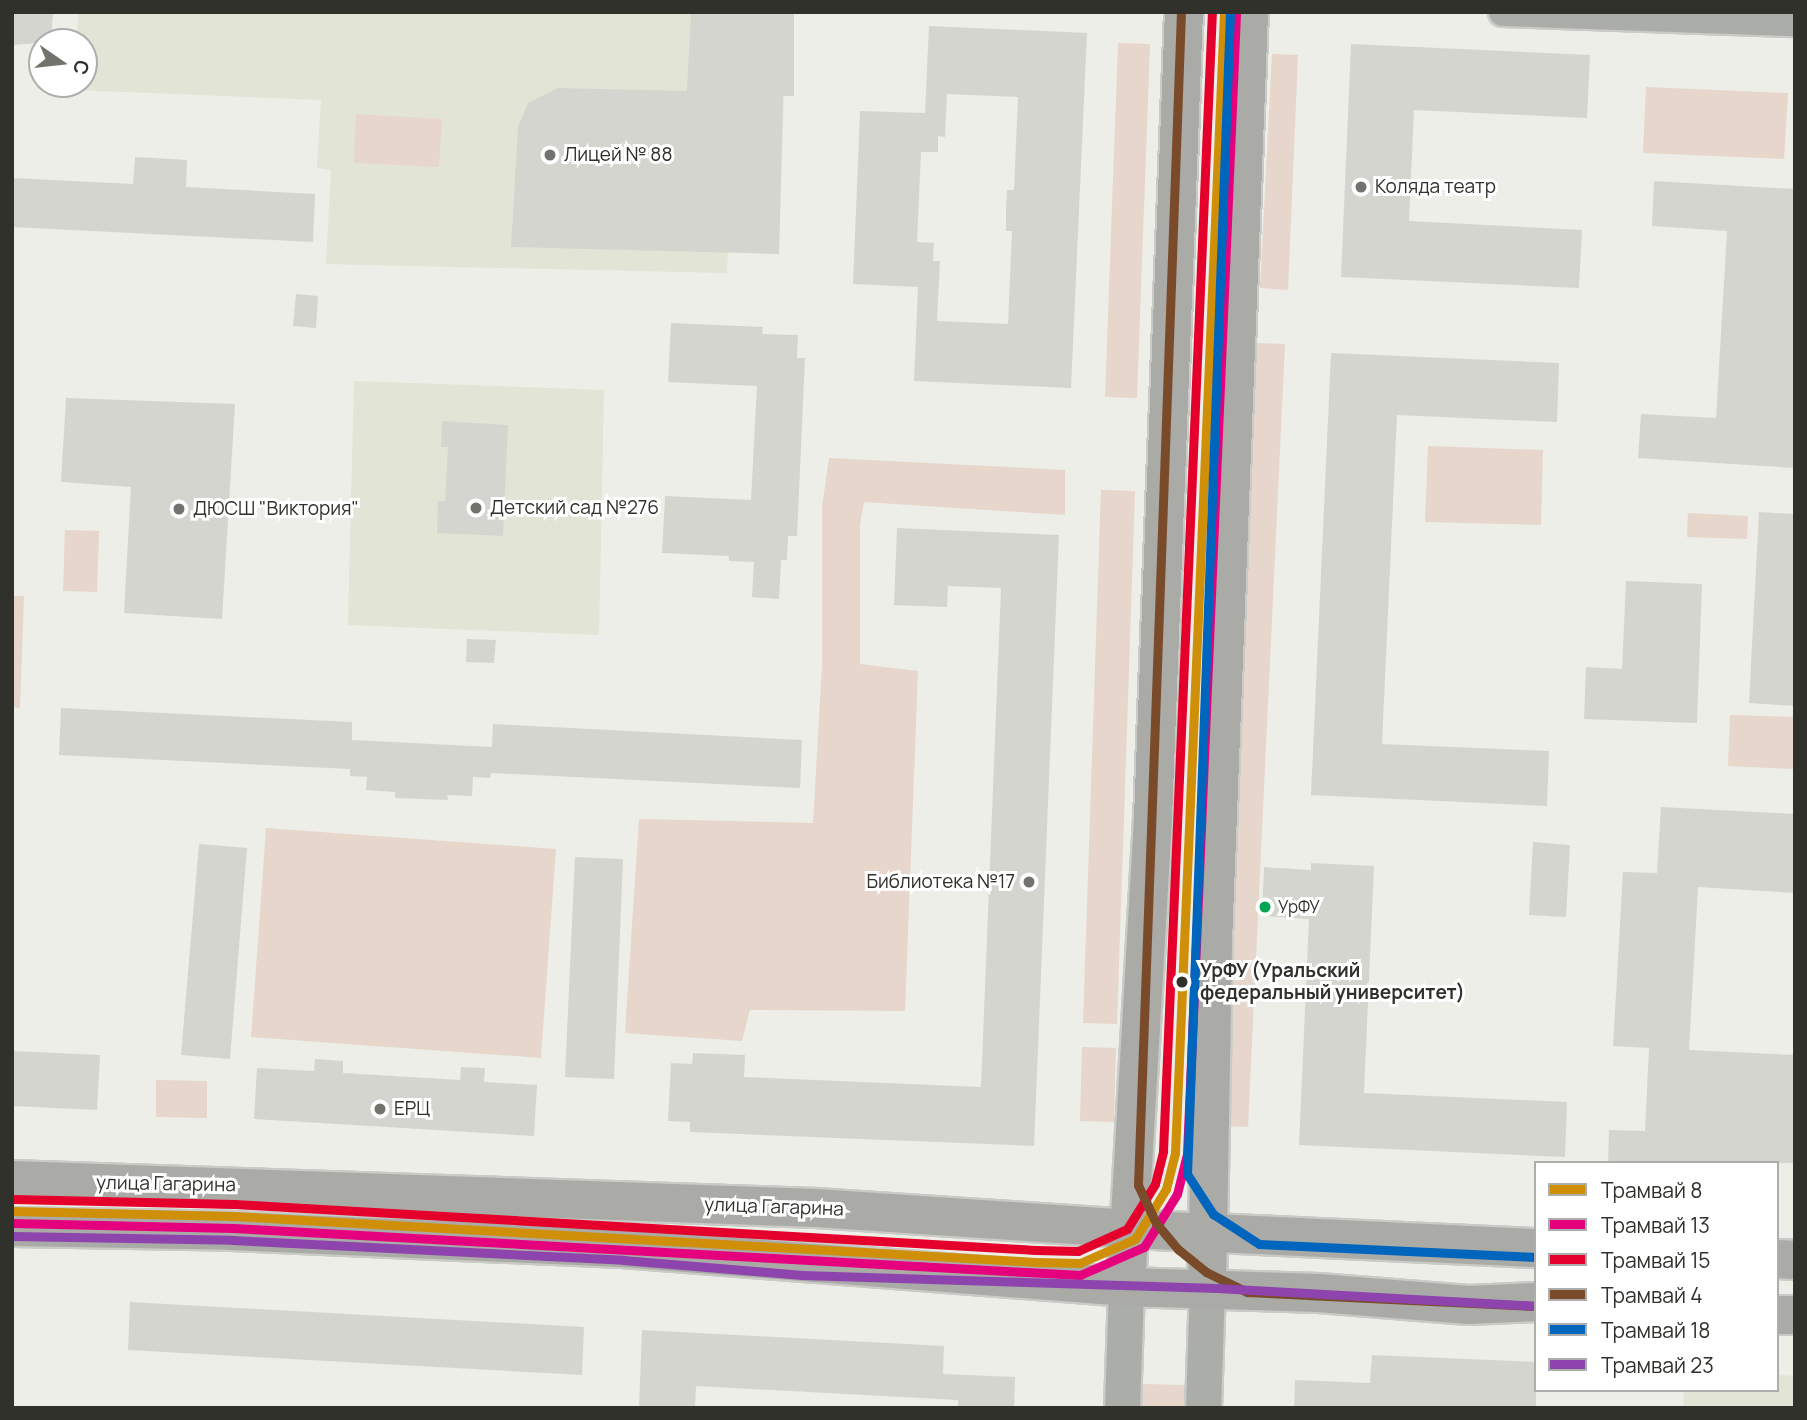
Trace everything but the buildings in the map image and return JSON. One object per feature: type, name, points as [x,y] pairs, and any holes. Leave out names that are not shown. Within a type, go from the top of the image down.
[{"type":"main road","points":[[1126,1287],[1153,818],[1184,12]]},
{"type":"main road","points":[[1207,1290],[1213,929],[1249,12]]},
{"type":"main road","name":"улица Гагарина","points":[[12,1180],[816,1208],[1130,1229],[1534,1248]]},
{"type":"main road","points":[[12,1227],[232,1231],[622,1248],[1126,1287],[1469,1305],[1534,1303]]},
{"type":"street","points":[[1503,12],[1795,22]]},
{"type":"street","points":[[1122,1408],[1126,1287]]},
{"type":"street","points":[[1203,1408],[1207,1290]]},
{"type":"shaded area","name":"Лицей № 88","points":[[78,12],[794,12],[794,96],[784,96],[779,254],[728,252],[727,273],[326,264],[331,170],[317,168],[321,100],[98,91],[98,28],[77,28]]},
{"type":"shaded area","points":[[1118,43],[1150,44],[1137,398],[1105,397]]},
{"type":"shaded area","points":[[1272,54],[1298,55],[1288,290],[1260,288]]},
{"type":"shaded area","points":[[1646,87],[1788,93],[1784,159],[1643,153]]},
{"type":"shaded area","points":[[356,114],[442,119],[439,167],[354,163]]},
{"type":"shaded area","points":[[1256,343],[1285,344],[1248,1127],[1216,1126]]},
{"type":"shaded area","name":"Детский сад №276","points":[[354,381],[604,390],[599,635],[348,625]]},
{"type":"shaded area","points":[[1428,446],[1543,450],[1541,525],[1425,522]]},
{"type":"shaded area","points":[[829,458],[1065,470],[1065,515],[864,502],[860,524],[860,664],[918,671],[905,1011],[750,1010],[742,1041],[625,1033],[639,819],[813,823],[822,666],[822,507]]},
{"type":"shaded area","points":[[1101,490],[1135,491],[1117,1024],[1083,1023]]},
{"type":"shaded area","points":[[1688,513],[1748,516],[1747,539],[1687,537]]},
{"type":"shaded area","points":[[65,530],[99,531],[97,592],[63,591]]},
{"type":"shaded area","points":[[12,596],[24,596],[20,708],[12,707]]},
{"type":"shaded area","points":[[1730,715],[1795,717],[1793,769],[1728,766]]},
{"type":"shaded area","points":[[266,828],[556,849],[541,1058],[251,1037]]},
{"type":"shaded area","points":[[1082,1047],[1116,1048],[1114,1122],[1080,1121]]},
{"type":"shaded area","points":[[156,1080],[207,1081],[207,1118],[156,1117]]},
{"type":"shaded area","points":[[1779,1375],[1795,1376],[1795,1408],[1683,1408],[1684,1392],[1779,1392]]},
{"type":"shaded area","points":[[1143,1384],[1187,1385],[1187,1408],[1142,1408]]},
{"type":"tram line","name":"4","points":[[1181,12],[1138,1185],[1156,1223],[1179,1250],[1206,1272],[1247,1292],[1534,1306]]},
{"type":"tram line","name":"15","points":[[12,1199],[234,1204],[1036,1250],[1078,1251],[1127,1229],[1155,1184],[1163,1151],[1212,12]]},
{"type":"tram line","name":"8","points":[[12,1211],[233,1216],[1036,1262],[1080,1263],[1135,1239],[1166,1189],[1175,1153],[1224,12]]},
{"type":"tram line","name":"18","points":[[1230,13],[1187,1174],[1213,1214],[1259,1244],[1534,1257]]},
{"type":"tram line","name":"13","points":[[12,1223],[233,1228],[1080,1275],[1144,1247],[1177,1194],[1187,1154],[1236,13]]},
{"type":"tram line","name":"23","points":[[12,1236],[232,1240],[623,1260],[802,1275],[1217,1288],[1534,1306]]},
{"type":"place","name":"Лицей № 88","points":[[550,155]]},
{"type":"place","name":"Коляда театр","points":[[1361,187]]},
{"type":"place","name":"Детский сад №276","points":[[476,508]]},
{"type":"place","name":"ДЮСШ \"Виктория\"","points":[[179,509]]},
{"type":"place","name":"Библиотека №17","points":[[1029,882]]},
{"type":"place","name":"УрФУ","points":[[1265,907]]},
{"type":"place","name":"УрФУ (Уральский федеральный университет)","points":[[1182,982]]},
{"type":"place","name":"ЕРЦ","points":[[380,1109]]}]
